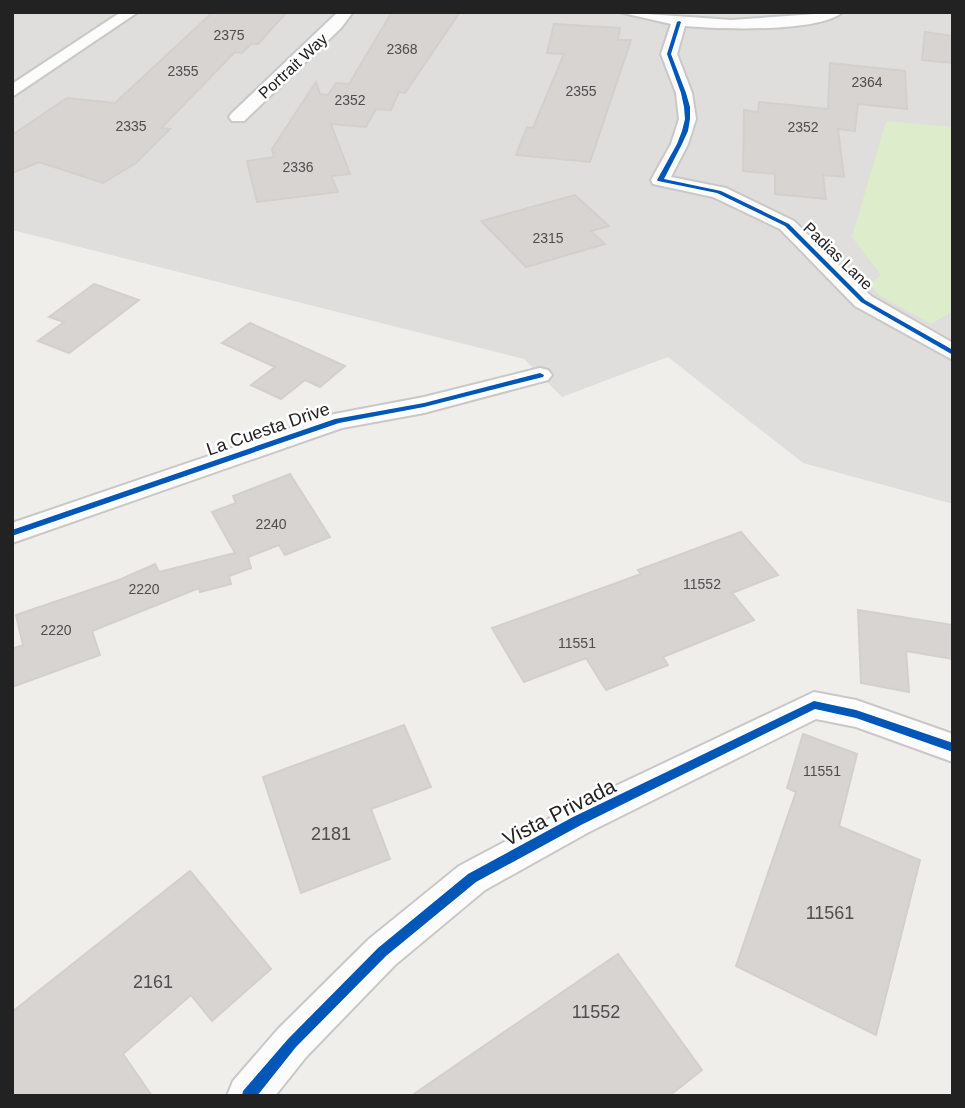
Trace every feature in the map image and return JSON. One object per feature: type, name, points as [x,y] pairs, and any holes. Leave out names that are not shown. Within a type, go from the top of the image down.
[{"type":"street","points":[[12,92],[131,12]]},
{"type":"street","name":"Portrait Way","points":[[238,117],[336,25],[345,12]]},
{"type":"street","points":[[626,12],[679,22],[776,23],[836,12]]},
{"type":"street","name":"Padias Lane","points":[[679,22],[669,54],[687,96],[690,120],[683,140],[660,180],[719,192],[787,225],[863,301],[953,353]]},
{"type":"street","name":"La Cuesta Drive","points":[[12,533],[338,421],[424,405],[540,375]]},
{"type":"street","name":"Vista Privada","points":[[248,1096],[292,1043],[382,952],[472,878],[590,814],[814,705],[856,714],[953,748]]},
{"type":"shaded area","points":[[12,12],[953,12],[953,504],[803,463],[668,357],[562,397],[524,359],[12,230]]},
{"type":"green space","points":[[886,121],[953,127],[953,311],[931,324],[879,295],[869,284],[881,275],[852,237]]},
{"type":"building","points":[[213,12],[287,12],[258,44],[251,44],[242,53],[235,52],[161,128],[170,129],[136,163],[103,183],[39,162],[12,173],[12,135],[67,98],[115,103]]},
{"type":"building","points":[[392,12],[460,12],[405,93],[399,92],[391,110],[376,109],[366,127],[331,124],[350,174],[331,176],[338,192],[257,202],[247,161],[274,157],[272,149],[316,82],[320,94],[328,95],[336,83],[349,84]]},
{"type":"building","points":[[554,24],[620,28],[618,40],[631,40],[590,162],[516,155],[527,127],[533,128],[564,54],[547,53]]},
{"type":"building","points":[[925,32],[953,36],[953,63],[922,60]]},
{"type":"building","points":[[830,63],[905,71],[907,109],[858,104],[855,131],[838,129],[844,177],[823,175],[826,199],[775,194],[775,174],[743,171],[744,110],[758,112],[759,102],[828,109]]},
{"type":"building","points":[[575,195],[609,226],[591,231],[605,244],[526,267],[481,221]]},
{"type":"building","points":[[94,284],[139,300],[69,353],[38,341],[64,322],[49,317]]},
{"type":"building","points":[[250,323],[345,366],[320,387],[305,380],[281,399],[251,385],[275,367],[222,343]]},
{"type":"building","points":[[290,474],[330,537],[285,555],[279,545],[248,557],[251,568],[229,576],[231,584],[200,592],[199,588],[92,631],[100,655],[12,687],[12,649],[23,645],[16,615],[119,580],[155,564],[159,572],[235,553],[212,512],[236,503],[233,496]]},
{"type":"building","points":[[741,532],[778,575],[732,593],[754,620],[663,657],[668,665],[606,690],[586,658],[524,682],[492,628],[641,574],[638,570]]},
{"type":"building","points":[[858,610],[953,625],[953,659],[906,651],[909,692],[861,683]]},
{"type":"building","points":[[404,725],[431,787],[371,809],[390,859],[301,893],[263,777]]},
{"type":"building","points":[[803,734],[857,754],[839,826],[920,860],[876,1035],[736,966],[796,792],[787,788]]},
{"type":"building","points":[[190,871],[271,969],[212,1021],[191,995],[123,1054],[152,1096],[12,1096],[12,1012]]},
{"type":"building","points":[[618,954],[702,1070],[669,1096],[411,1096]]},
{"type":"cycle path","points":[[679,22],[669,54],[684,93],[687,119],[680,144],[660,180],[719,192],[787,225],[863,301],[953,353]]},
{"type":"cycle path","points":[[12,533],[338,421],[424,405],[540,375]]},
{"type":"cycle path","points":[[248,1096],[292,1043],[382,952],[472,878],[577,821],[814,705],[856,714],[953,748]]}]
